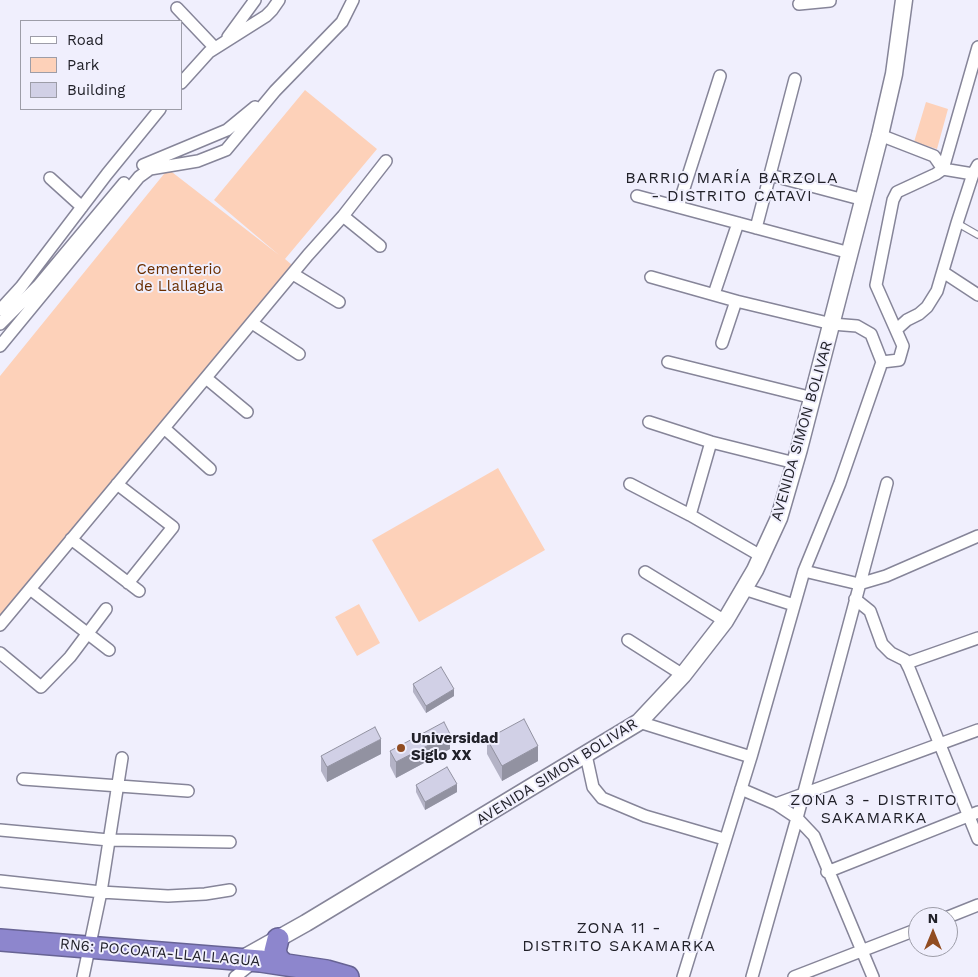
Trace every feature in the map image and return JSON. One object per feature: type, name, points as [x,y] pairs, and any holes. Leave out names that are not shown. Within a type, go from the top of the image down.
[{"type":"highway","points":[[278,939],[275,951],[278,959],[284,964]]},
{"type":"highway","name":"RN6: POCOATA-LLALLAGUA","points":[[0,940],[89,948],[243,966],[284,964],[327,971],[348,977]]},
{"type":"main road","name":"AVENIDA SIMON BOLIVAR","points":[[243,966],[278,939],[639,722],[683,675],[725,621],[744,589],[779,518],[832,324],[880,135],[894,74],[904,0]]},
{"type":"street","points":[[226,41],[255,0]]},
{"type":"street","points":[[0,346],[139,177],[150,169],[198,161],[226,150],[275,91],[342,22],[353,0]]},
{"type":"street","points":[[799,4],[830,0]]},
{"type":"street","points":[[182,82],[197,64],[215,48],[266,16],[272,10],[276,1]]},
{"type":"street","points":[[177,8],[215,48]]},
{"type":"street","points":[[943,169],[978,47]]},
{"type":"street","points":[[678,207],[720,76]]},
{"type":"street","points":[[756,228],[795,79]]},
{"type":"street","points":[[0,324],[38,286],[134,172],[144,164],[227,130],[275,91]]},
{"type":"street","points":[[0,310],[20,287],[106,174],[159,110]]},
{"type":"street","points":[[880,135],[934,156],[943,169]]},
{"type":"street","points":[[0,625],[343,216],[386,161]]},
{"type":"street","points":[[882,362],[899,360],[903,346],[876,285],[893,200],[897,192],[943,169],[976,170],[957,224],[937,291],[920,314],[908,320],[897,329]]},
{"type":"street","points":[[770,175],[864,200]]},
{"type":"street","points":[[50,178],[82,207]]},
{"type":"street","points":[[637,196],[850,253]]},
{"type":"street","points":[[343,216],[380,246]]},
{"type":"street","points":[[714,294],[738,223]]},
{"type":"street","points":[[943,272],[978,295]]},
{"type":"street","points":[[293,274],[340,302]]},
{"type":"street","points":[[651,277],[736,301],[832,324],[857,326],[871,334],[882,362],[840,483],[804,571],[751,757],[724,839],[683,977]]},
{"type":"street","points":[[722,343],[736,301]]},
{"type":"street","points":[[252,323],[299,354]]},
{"type":"street","points":[[668,362],[812,398]]},
{"type":"street","points":[[206,378],[247,412]]},
{"type":"street","points":[[649,422],[711,442],[794,463]]},
{"type":"street","points":[[164,428],[210,469]]},
{"type":"street","points":[[690,515],[711,442]]},
{"type":"street","points":[[752,977],[887,483]]},
{"type":"street","points":[[118,484],[173,527],[128,583]]},
{"type":"street","points":[[630,484],[690,515],[761,556]]},
{"type":"street","points":[[804,571],[859,584],[886,576],[978,536]]},
{"type":"street","points":[[71,539],[139,591]]},
{"type":"street","points":[[645,572],[725,621]]},
{"type":"street","points":[[30,588],[109,650]]},
{"type":"street","points":[[744,589],[794,605]]},
{"type":"street","points":[[855,599],[870,611],[882,644],[891,653],[905,660],[940,744],[973,814],[978,839]]},
{"type":"street","points":[[0,653],[41,687],[88,634],[106,610]]},
{"type":"street","points":[[906,663],[978,638]]},
{"type":"street","points":[[628,640],[683,675]]},
{"type":"street","points":[[639,722],[751,757]]},
{"type":"street","points":[[776,804],[978,730]]},
{"type":"street","points":[[586,755],[593,786],[602,798],[645,816],[724,839]]},
{"type":"street","points":[[83,977],[102,892],[122,758]]},
{"type":"street","points":[[22,779],[188,791]]},
{"type":"street","points":[[741,789],[776,804],[797,818],[814,836],[827,872],[873,977]]},
{"type":"street","points":[[827,872],[973,814]]},
{"type":"street","points":[[0,830],[110,840],[230,842]]},
{"type":"street","points":[[0,881],[102,892],[168,896],[205,894],[230,890]]},
{"type":"street","points":[[958,913],[978,905]]},
{"type":"street","points":[[794,977],[908,933]]},
{"type":"lane","points":[[957,224],[978,235]]},
{"type":"green space","name":"Cementerio de Llallagua","points":[[305,90],[377,149],[285,259],[292,265],[0,617],[0,376],[168,169],[279,255],[214,200]]},
{"type":"green space","points":[[926,102],[948,109],[937,149],[914,142]]},
{"type":"green space","points":[[498,468],[545,550],[419,622],[372,540]]},
{"type":"green space","points":[[359,604],[380,643],[357,656],[335,617]]},
{"type":"building","points":[[441,667],[454,689],[426,706],[413,684]]},
{"type":"building","points":[[524,719],[538,746],[502,766],[487,739]]},
{"type":"building","points":[[444,722],[450,734],[396,762],[390,751]]},
{"type":"building","points":[[375,727],[381,739],[327,767],[321,756]]},
{"type":"building","points":[[447,767],[457,784],[425,802],[416,785]]},
{"type":"place","name":"Universidad Siglo XX","points":[[401,748]]},
{"type":"district","name":"BARRIO MARÍA BARZOLA - DISTRITO CATAVI","points":[[732,187]]},
{"type":"district","name":"ZONA 3 - DISTRITO SAKAMARKA","points":[[874,809]]},
{"type":"district","name":"ZONA 11 - DISTRITO SAKAMARKA","points":[[619,937]]}]
